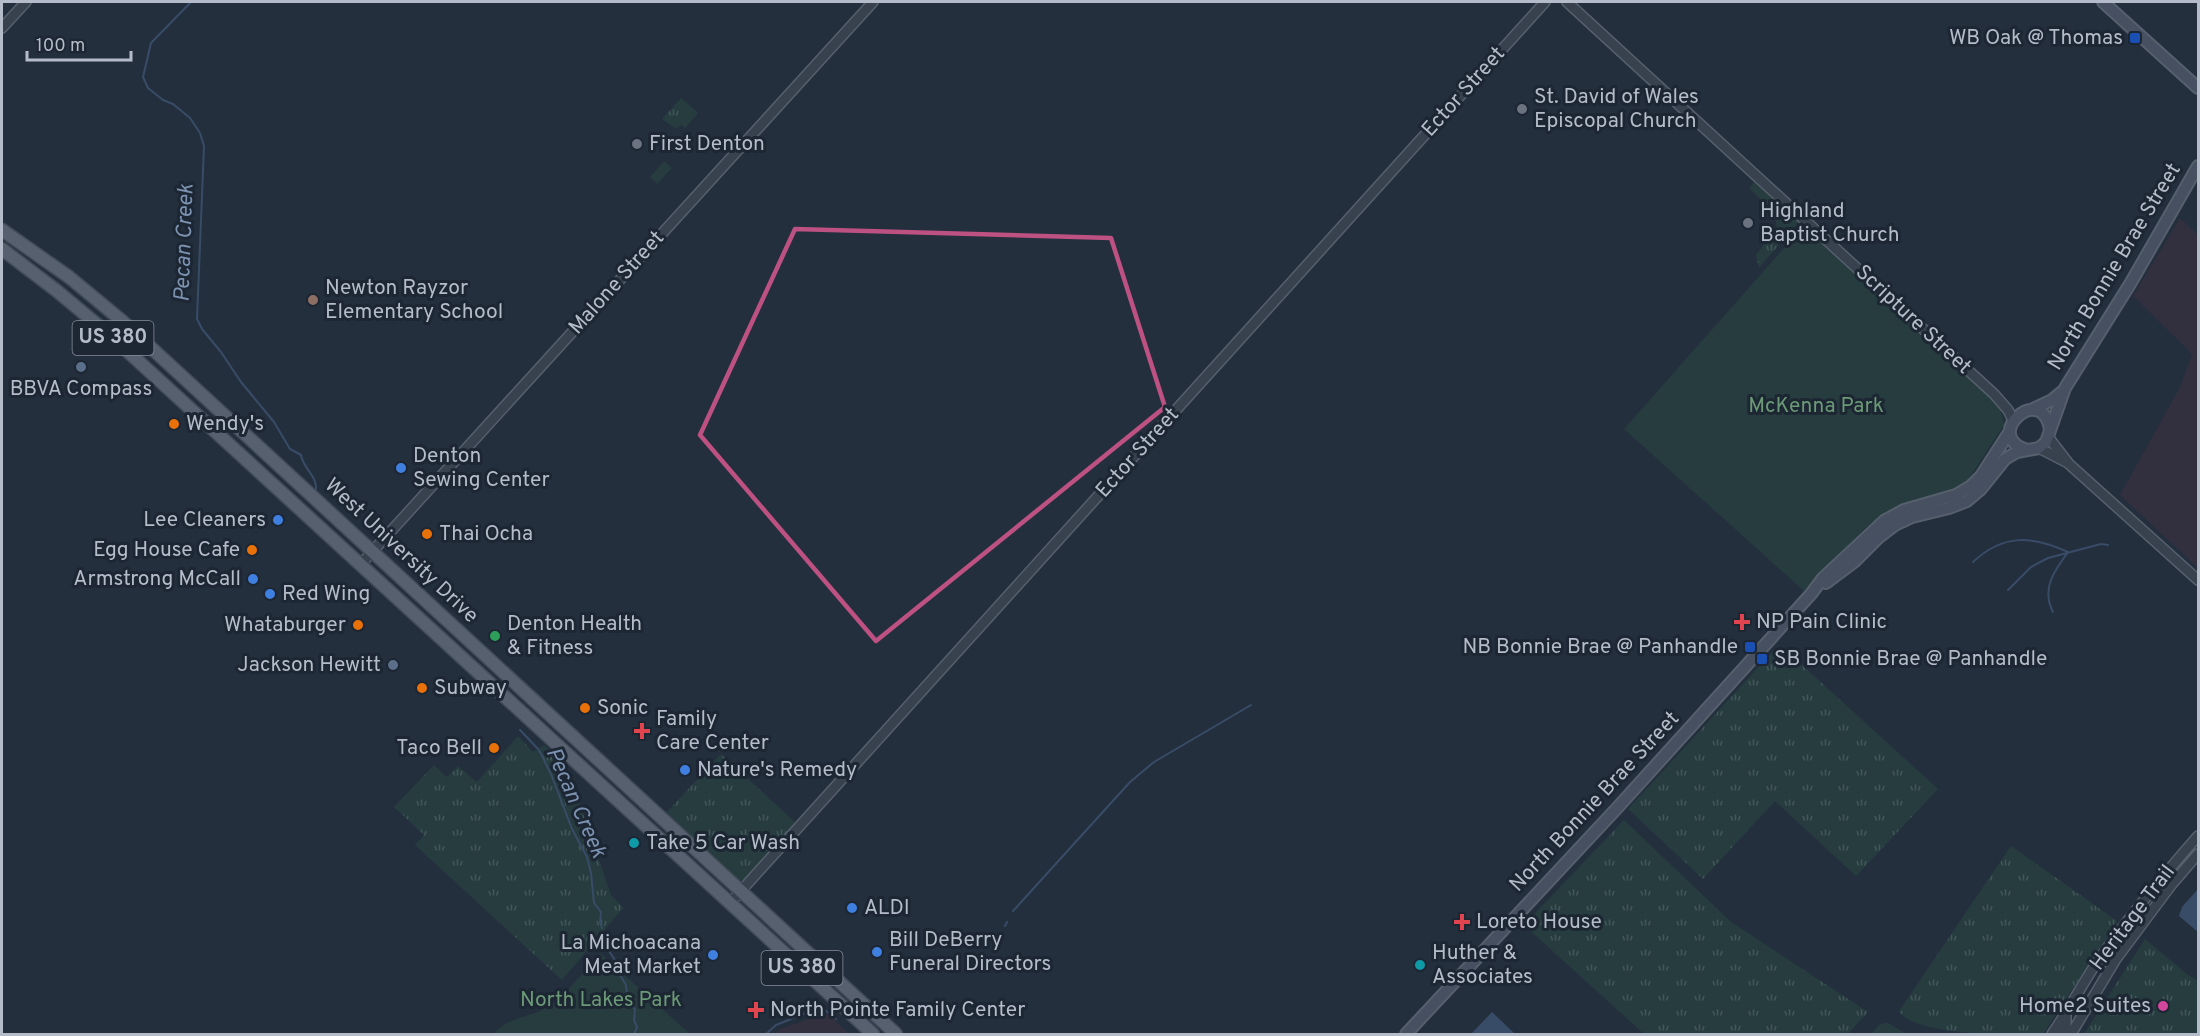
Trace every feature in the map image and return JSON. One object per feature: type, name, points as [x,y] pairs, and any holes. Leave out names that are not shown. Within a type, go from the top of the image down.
[{"type":"main road","points":[[2103,2],[2199,88]]},
{"type":"main road","name":"North Bonnie Brae Street","points":[[2050,434],[2065,388],[2130,284],[2199,166]]},
{"type":"main road","name":"West University Drive","points":[[3,234],[69,277],[121,320],[896,1035]]},
{"type":"main road","name":"West University Drive","points":[[2,249],[112,337],[873,1035]]},
{"type":"main road","name":"North Bonnie Brae Street","points":[[2027,411],[2052,400],[2065,388]]},
{"type":"main road","points":[[2027,411],[2042,414],[2049,423],[2050,434],[2035,449],[2025,449],[2015,443],[2012,426],[2027,411]]},
{"type":"main road","name":"North Bonnie Brae Street","points":[[1406,1035],[1618,807],[1823,578],[1884,521],[1904,510],[1956,495],[1971,486],[1981,476],[2012,426]]},
{"type":"main road","name":"North Bonnie Brae Street","points":[[1811,594],[1854,562],[1895,525],[1912,517],[1967,501],[1980,490],[2005,459],[2017,452],[2035,449]]},
{"type":"street","points":[[2,28],[26,2]]},
{"type":"street","name":"Malone Street","points":[[361,564],[873,2]]},
{"type":"street","name":"Ector Street","points":[[730,903],[1545,2]]},
{"type":"street","name":"Scripture Street","points":[[1567,2],[1994,394],[2008,410],[2012,426]]},
{"type":"street","name":"Scripture Street","points":[[1994,394],[2027,411]]},
{"type":"street","points":[[2050,434],[2069,464],[2199,580]]},
{"type":"street","points":[[2035,449],[2069,464]]},
{"type":"street","name":"Heritage Trail","points":[[2052,1035],[2098,961],[2133,913],[2199,836]]},
{"type":"street","name":"Heritage Trail","points":[[2071,1035],[2116,959],[2172,884],[2199,854]]},
{"type":"street","points":[[2062,1035],[2066,1030],[2067,1012]]},
{"type":"highlighted area","points":[[795,229],[1111,238],[1165,407],[876,641],[700,435]]},
{"type":"shaded area","points":[[2180,218],[2198,235],[2198,568],[2120,495],[2180,387],[2192,354],[2133,296]]},
{"type":"shaded area","points":[[827,1013],[849,1034],[775,1034],[780,1029]]},
{"type":"green space","points":[[681,98],[698,113],[685,128],[681,125],[676,129],[662,119]]},
{"type":"green space","points":[[664,161],[672,168],[657,184],[650,177]]},
{"type":"green space","points":[[1756,180],[1802,218],[1759,268],[1756,255],[1769,238],[1771,229],[1777,228],[1775,217],[1771,216],[1767,206],[1749,188]]},
{"type":"green space","name":"McKenna Park","points":[[1807,222],[1994,394],[2004,425],[1968,480],[1954,489],[1908,502],[1876,520],[1864,529],[1804,591],[1624,429]]},
{"type":"green space","points":[[1782,647],[1938,789],[1856,876],[1775,801],[1703,879],[1628,809],[1776,648]]},
{"type":"green space","points":[[518,736],[533,752],[544,745],[566,765],[611,895],[623,908],[562,980],[415,845],[424,835],[394,807],[434,765],[447,777],[458,766],[477,782]]},
{"type":"green space","points":[[721,754],[796,823],[743,880],[737,881],[665,814]]},
{"type":"green space","points":[[1624,820],[1731,922],[1868,1012],[1848,1034],[1644,1034],[1524,925]]},
{"type":"green space","points":[[2011,846],[2117,921],[2043,1034],[1943,1030],[1908,1019],[1899,1011]]},
{"type":"green space","points":[[2145,939],[2198,981],[2198,1034],[2084,1034]]},
{"type":"green space","name":"North Lakes Park","points":[[600,953],[690,1034],[493,1034],[507,1023],[539,1011],[555,1002]]},
{"type":"green space","points":[[1884,1023],[1888,1023],[1907,1034],[1871,1034]]},
{"type":"water","points":[[2198,889],[2198,932],[2179,916],[2182,907]]},
{"type":"water","points":[[1492,1012],[1514,1033],[1471,1034]]},
{"type":"waterway","name":"Pecan Creek","points":[[191,2],[151,43],[143,77],[148,88],[190,118],[200,133],[204,146],[197,319],[241,382],[274,422],[290,449],[301,455],[316,484],[316,489]]},
{"type":"waterway","points":[[1973,562],[1996,546],[2019,540],[2030,540],[2068,552],[2051,580],[2048,596],[2053,612]]},
{"type":"waterway","points":[[2008,590],[2031,567],[2048,558],[2101,544],[2108,545]]},
{"type":"waterway","points":[[1013,911],[1130,782],[1154,762],[1251,705]]},
{"type":"waterway","name":"Pecan Creek","points":[[520,730],[539,750],[551,774],[572,829],[587,857],[594,903],[601,912],[602,928]]},
{"type":"waterway","points":[[1005,926],[1007,922]]},
{"type":"waterway","name":"Pecan Creek","points":[[610,941],[607,948],[617,963],[617,970],[626,985],[627,996],[635,1010],[634,1020],[637,1027],[634,1034]]},
{"type":"waterway","points":[[766,1034],[776,1025],[821,1007],[836,1019]]},
{"type":"place","name":"WB Oak @ Thomas","points":[[2135,38]]},
{"type":"place","name":"St. David of Wales Episcopal Church","points":[[1522,109]]},
{"type":"place","name":"First Denton","points":[[637,144]]},
{"type":"place","name":"Highland Baptist Church","points":[[1748,223]]},
{"type":"place","name":"Newton Rayzor Elementary School","points":[[313,300]]},
{"type":"place","name":"BBVA Compass","points":[[81,367]]},
{"type":"place","name":"Wendy's","points":[[174,424]]},
{"type":"place","name":"Denton Sewing Center","points":[[401,468]]},
{"type":"place","name":"Lee Cleaners","points":[[278,520]]},
{"type":"place","name":"Thai Ocha","points":[[427,534]]},
{"type":"place","name":"Egg House Cafe","points":[[252,550]]},
{"type":"place","name":"Armstrong McCall","points":[[253,579]]},
{"type":"place","name":"Red Wing","points":[[270,594]]},
{"type":"place","name":"NP Pain Clinic","points":[[1742,622]]},
{"type":"place","name":"Whataburger","points":[[358,625]]},
{"type":"place","name":"Denton Health & Fitness","points":[[495,636]]},
{"type":"place","name":"NB Bonnie Brae @ Panhandle","points":[[1750,647]]},
{"type":"place","name":"SB Bonnie Brae @ Panhandle","points":[[1762,659]]},
{"type":"place","name":"Jackson Hewitt","points":[[393,665]]},
{"type":"place","name":"Subway","points":[[422,688]]},
{"type":"place","name":"Sonic","points":[[585,708]]},
{"type":"place","name":"Family Care Center","points":[[642,731]]},
{"type":"place","name":"Taco Bell","points":[[494,748]]},
{"type":"place","name":"Nature's Remedy","points":[[685,770]]},
{"type":"place","name":"Take 5 Car Wash","points":[[634,843]]},
{"type":"place","name":"ALDI","points":[[852,908]]},
{"type":"place","name":"Loreto House","points":[[1462,922]]},
{"type":"place","name":"Bill DeBerry Funeral Directors","points":[[877,952]]},
{"type":"place","name":"La Michoacana Meat Market","points":[[713,955]]},
{"type":"place","name":"Huther & Associates","points":[[1420,965]]},
{"type":"place","name":"Home2 Suites","points":[[2163,1006]]},
{"type":"place","name":"North Pointe Family Center","points":[[756,1010]]}]
